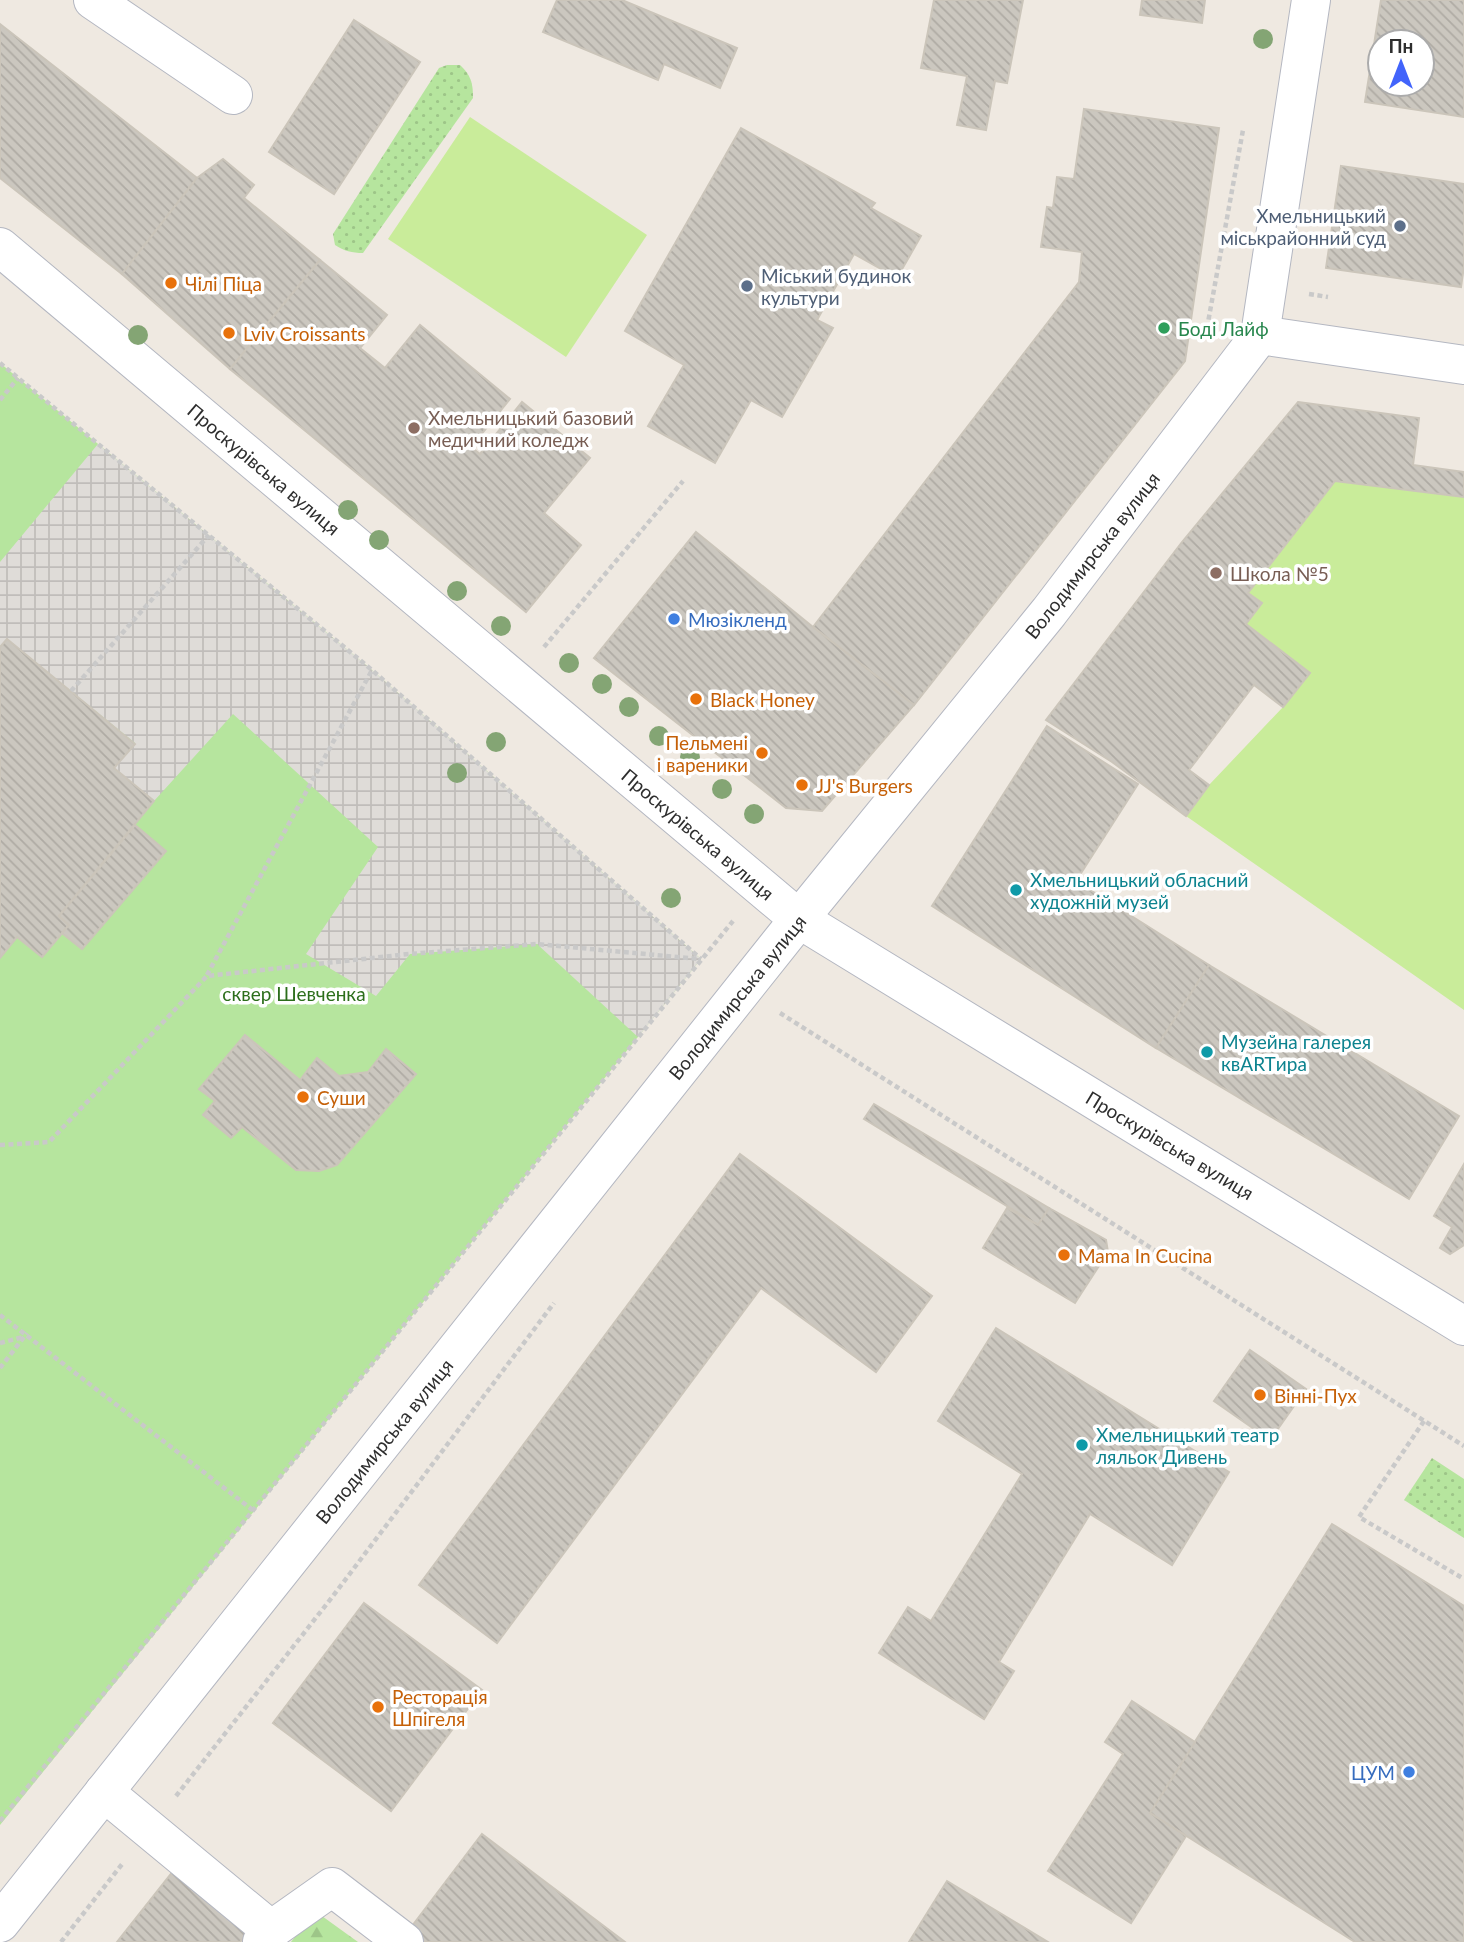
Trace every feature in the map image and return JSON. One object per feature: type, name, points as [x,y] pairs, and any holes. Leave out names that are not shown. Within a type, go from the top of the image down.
[{"type":"street","points":[[93,0],[233,94]]},
{"type":"street","name":"Володимирська вулиця","points":[[0,1923],[799,919],[1049,612],[1260,335],[1311,0]]},
{"type":"street","name":"Проскурівська вулиця","points":[[0,247],[799,919],[1464,1325]]},
{"type":"street","points":[[1260,335],[1464,365]]},
{"type":"street","points":[[104,1792],[149,1829],[266,1936],[332,1887],[404,1942]]},
{"type":"path","points":[[1205,340],[1244,122]]},
{"type":"path","points":[[0,363],[372,670],[701,959]]},
{"type":"path","points":[[0,400],[19,378]]},
{"type":"path","points":[[516,680],[683,481]]},
{"type":"path","points":[[71,691],[209,535]]},
{"type":"path","points":[[0,1145],[49,1142],[207,976],[372,670]]},
{"type":"path","points":[[0,1821],[761,888]]},
{"type":"path","points":[[207,976],[410,954],[537,944],[701,959]]},
{"type":"path","points":[[775,1010],[1464,1446]]},
{"type":"path","points":[[61,1942],[333,1596],[558,1297]]},
{"type":"path","points":[[0,1315],[254,1511]]},
{"type":"path","points":[[0,1343],[27,1335]]},
{"type":"path","points":[[0,1368],[27,1335]]},
{"type":"path","points":[[1424,1421],[1359,1517],[1464,1579]]},
{"type":"green space","points":[[460,65],[467,72],[472,84],[473,98],[363,253],[338,247],[333,234],[439,68]]},
{"type":"green space","points":[[470,117],[647,235],[566,357],[388,239]]},
{"type":"green space","name":"сквер Шевченка","points":[[0,363],[372,670],[701,959],[0,1825]]},
{"type":"green space","points":[[1335,481],[1464,497],[1464,1010],[1186,816],[1209,785],[1283,707],[1310,673],[1246,624],[1262,603],[1248,593]]},
{"type":"green space","points":[[1432,1458],[1464,1479],[1464,1538],[1404,1500]]},
{"type":"green space","points":[[315,1911],[358,1942],[291,1942]]},
{"type":"shaded area","points":[[98,444],[372,670],[701,959],[638,1037],[537,944],[410,954],[376,996],[306,954],[378,847],[233,714],[154,801],[114,768],[135,743],[7,639],[0,646],[0,562]]},
{"type":"building","points":[[557,0],[622,0],[737,48],[720,88],[664,64],[658,80],[543,32]]},
{"type":"building","points":[[934,0],[1023,0],[1007,83],[995,81],[986,130],[957,125],[967,76],[921,68]]},
{"type":"building","points":[[1142,0],[1205,0],[1202,23],[1140,15]]},
{"type":"building","points":[[1381,0],[1464,0],[1464,117],[1365,102],[1366,96],[1366,98],[1436,98],[1436,28],[1377,28]]},
{"type":"building","points":[[354,20],[420,62],[334,194],[269,152]]},
{"type":"building","points":[[0,24],[197,178],[122,274],[0,178]]},
{"type":"building","points":[[1084,109],[1219,128],[1185,361],[914,705],[813,627],[1079,282],[1082,252],[1041,247],[1047,207],[1053,208],[1057,177],[1074,179]]},
{"type":"building","points":[[741,128],[875,203],[871,208],[921,236],[897,278],[854,254],[817,320],[833,328],[782,417],[751,400],[715,463],[648,426],[684,365],[625,331]]},
{"type":"building","points":[[223,159],[254,185],[244,198],[320,260],[230,369],[122,274],[197,178]]},
{"type":"building","points":[[1341,166],[1464,184],[1464,266],[1461,287],[1326,268]]},
{"type":"building","points":[[320,260],[387,315],[360,348],[385,368],[420,325],[510,399],[471,447],[480,454],[522,402],[590,458],[544,513],[581,545],[526,612],[230,369]]},
{"type":"building","points":[[1298,402],[1419,418],[1413,465],[1464,472],[1464,497],[1335,481],[1248,593],[1262,603],[1246,624],[1310,673],[1283,707],[1254,685],[1189,770],[1209,785],[1186,816],[1112,762],[1046,720],[1182,542]]},
{"type":"building","points":[[696,532],[914,705],[822,811],[786,808],[594,658]]},
{"type":"building","points":[[7,639],[135,744],[114,768],[154,801],[59,916],[69,925],[42,957],[17,937],[0,958],[0,647]]},
{"type":"building","points":[[1047,726],[1138,784],[1076,881],[1209,965],[1156,1048],[932,906]]},
{"type":"building","points":[[135,825],[166,851],[82,949],[62,933],[69,925],[59,916]]},
{"type":"building","points":[[1209,965],[1459,1116],[1409,1199],[1156,1048]]},
{"type":"building","points":[[245,1035],[300,1080],[317,1058],[339,1076],[368,1072],[386,1049],[416,1074],[337,1165],[319,1171],[296,1170],[242,1127],[231,1138],[203,1115],[215,1101],[199,1089]]},
{"type":"building","points":[[874,1104],[1049,1208],[1038,1225],[864,1119]]},
{"type":"building","points":[[740,1154],[932,1296],[876,1372],[761,1288],[497,1643],[419,1585]]},
{"type":"building","points":[[1464,1164],[1464,1245],[1450,1254],[1440,1248],[1452,1227],[1434,1216]]},
{"type":"building","points":[[1007,1208],[1038,1225],[1049,1208],[1106,1240],[1108,1252],[1075,1303],[983,1248]]},
{"type":"building","points":[[996,1328],[1229,1472],[1172,1565],[1090,1514],[999,1662],[1014,1671],[984,1719],[879,1653],[908,1607],[931,1621],[1022,1474],[938,1421]]},
{"type":"building","points":[[1250,1350],[1306,1389],[1270,1440],[1214,1401]]},
{"type":"building","points":[[1332,1524],[1464,1606],[1464,1942],[1355,1942],[1150,1813]]},
{"type":"building","points":[[364,1603],[482,1690],[391,1811],[273,1723]]},
{"type":"building","points":[[1132,1701],[1195,1742],[1150,1813],[1186,1836],[1131,1923],[1048,1871],[1123,1754],[1105,1742]]},
{"type":"building","points":[[482,1834],[625,1942],[426,1942],[409,1930]]},
{"type":"building","points":[[174,1870],[247,1934],[240,1942],[117,1942]]},
{"type":"building","points":[[947,1881],[1048,1942],[909,1942]]},
{"type":"place","name":"Хмельницький міськрайонний суд","points":[[1400,226]]},
{"type":"place","name":"Чілі Піца","points":[[171,283]]},
{"type":"place","name":"Міський будинок культури","points":[[747,286]]},
{"type":"place","name":"Боді Лайф","points":[[1164,328]]},
{"type":"place","name":"Lviv Croissants","points":[[229,333]]},
{"type":"place","name":"Хмельницький базовий медичний коледж","points":[[414,428]]},
{"type":"place","name":"Школа №5","points":[[1216,573]]},
{"type":"place","name":"Мюзікленд","points":[[674,619]]},
{"type":"place","name":"Black Honey","points":[[696,699]]},
{"type":"place","name":"Пельмені і вареники","points":[[762,753]]},
{"type":"place","name":"JJ's Burgers","points":[[802,785]]},
{"type":"place","name":"Хмельницький обласний художній музей","points":[[1016,890]]},
{"type":"place","name":"Музейна галерея квARTира","points":[[1207,1052]]},
{"type":"place","name":"Суши","points":[[303,1097]]},
{"type":"place","name":"Mama In Cucina","points":[[1064,1255]]},
{"type":"place","name":"Вінні-Пух","points":[[1260,1395]]},
{"type":"place","name":"Хмельницький театр ляльок Дивень","points":[[1082,1445]]},
{"type":"place","name":"Ресторація Шпігеля","points":[[378,1707]]},
{"type":"place","name":"ЦУМ","points":[[1409,1772]]}]
